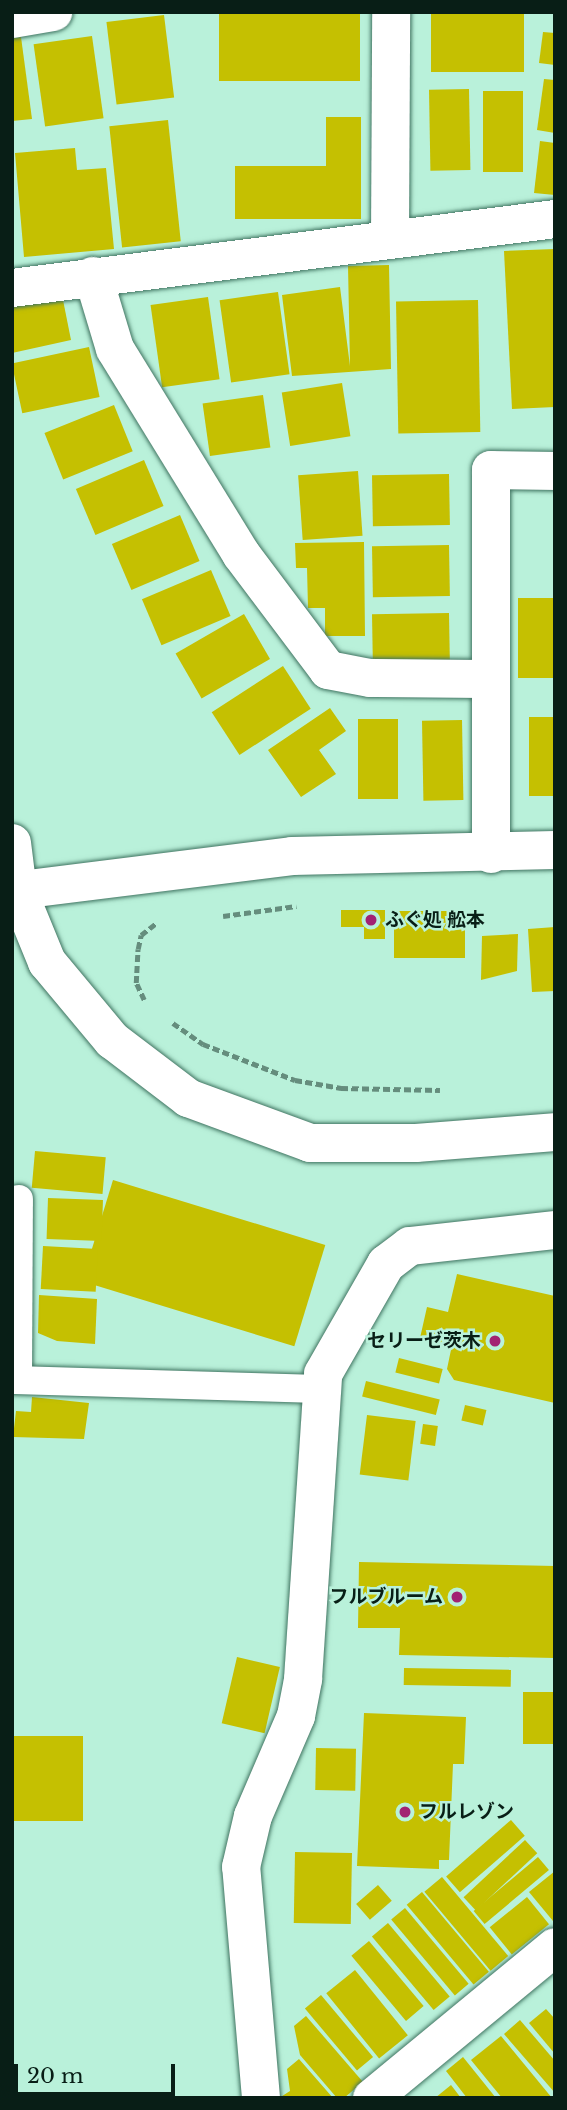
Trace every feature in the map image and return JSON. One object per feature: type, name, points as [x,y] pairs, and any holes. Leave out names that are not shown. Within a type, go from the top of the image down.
[{"type":"street","points":[[12,19],[53,12]]},
{"type":"street","points":[[390,239],[391,12]]},
{"type":"street","points":[[12,288],[555,219]]},
{"type":"street","points":[[93,276],[115,349],[241,554],[328,670],[370,678],[491,680]]},
{"type":"street","points":[[491,854],[491,470],[555,471]]},
{"type":"street","points":[[12,843],[15,891],[47,962],[112,1040],[188,1098],[310,1143],[416,1143],[555,1132]]},
{"type":"street","points":[[15,891],[292,856],[491,854],[555,850]]},
{"type":"street","points":[[261,2098],[241,1867],[253,1816],[296,1716],[303,1679],[323,1374],[386,1264],[410,1246],[555,1230]]},
{"type":"street","points":[[372,2098],[555,1947]]},
{"type":"lane","points":[[19,1199],[15,1380],[323,1389]]},
{"type":"path","points":[[220,916],[289,911],[300,903]]},
{"type":"path","points":[[152,1006],[136,983],[137,957],[142,934],[164,921]]},
{"type":"path","points":[[167,1019],[203,1044],[295,1080],[351,1089],[450,1090]]},
{"type":"building","points":[[219,12],[360,12],[360,81],[219,81]]},
{"type":"building","points":[[431,12],[524,12],[524,72],[431,72]]},
{"type":"building","points":[[164,15],[174,97],[117,104],[106,22]]},
{"type":"building","points":[[543,32],[555,33],[555,65],[539,63]]},
{"type":"building","points":[[92,36],[104,118],[45,126],[34,44]]},
{"type":"building","points":[[21,37],[32,119],[12,121],[12,38]]},
{"type":"building","points":[[544,79],[555,80],[555,133],[537,130]]},
{"type":"building","points":[[469,89],[470,170],[430,171],[429,90]]},
{"type":"building","points":[[483,91],[523,91],[523,172],[483,172]]},
{"type":"building","points":[[326,117],[361,117],[361,219],[235,219],[235,166],[326,166]]},
{"type":"building","points":[[168,120],[181,241],[122,247],[109,126]]},
{"type":"building","points":[[540,141],[555,143],[555,195],[534,193]]},
{"type":"building","points":[[75,148],[77,170],[106,168],[114,249],[24,257],[15,153]]},
{"type":"building","points":[[555,249],[555,407],[512,409],[504,251]]},
{"type":"building","points":[[389,265],[391,369],[292,376],[282,295],[340,287],[350,366],[348,266]]},
{"type":"building","points":[[61,290],[71,340],[12,353],[12,301]]},
{"type":"building","points":[[278,292],[290,374],[231,382],[220,300]]},
{"type":"building","points":[[208,297],[220,379],[162,387],[151,305]]},
{"type":"building","points":[[478,300],[480,432],[398,433],[396,301]]},
{"type":"building","points":[[89,347],[100,397],[22,413],[12,363]]},
{"type":"building","points":[[342,383],[350,436],[290,446],[282,393]]},
{"type":"building","points":[[263,395],[270,447],[210,456],[203,403]]},
{"type":"building","points":[[114,405],[133,451],[63,479],[44,433]]},
{"type":"building","points":[[144,460],[164,506],[95,535],[76,489]]},
{"type":"building","points":[[358,471],[363,536],[303,540],[298,475]]},
{"type":"building","points":[[449,474],[450,525],[373,526],[372,475]]},
{"type":"building","points":[[180,515],[200,561],[131,590],[112,544]]},
{"type":"building","points":[[364,542],[365,636],[325,636],[325,608],[308,608],[307,568],[296,568],[295,543]]},
{"type":"building","points":[[449,545],[450,596],[373,597],[372,546]]},
{"type":"building","points":[[211,570],[231,616],[161,645],[142,599]]},
{"type":"building","points":[[518,598],[555,598],[555,678],[518,678]]},
{"type":"building","points":[[449,613],[450,663],[373,664],[372,614]]},
{"type":"building","points":[[244,614],[270,659],[202,699],[176,654]]},
{"type":"building","points":[[283,666],[311,709],[239,755],[212,712]]},
{"type":"building","points":[[330,708],[346,731],[319,750],[336,774],[301,797],[268,750]]},
{"type":"building","points":[[529,717],[555,717],[555,796],[529,796]]},
{"type":"building","points":[[358,719],[398,719],[398,799],[358,799]]},
{"type":"building","points":[[462,720],[463,800],[423,801],[422,721]]},
{"type":"building","points":[[341,910],[385,910],[385,939],[364,939],[364,927],[341,927]]},
{"type":"building","points":[[394,911],[465,911],[465,958],[394,958]]},
{"type":"building","points":[[555,927],[555,991],[532,992],[528,929]]},
{"type":"building","points":[[518,934],[517,971],[481,980],[482,936]]},
{"type":"building","points":[[35,1151],[106,1157],[103,1194],[32,1188]]},
{"type":"building","points":[[113,1180],[325,1245],[294,1346],[82,1281]]},
{"type":"building","points":[[48,1198],[103,1200],[102,1241],[47,1239]]},
{"type":"building","points":[[43,1246],[98,1249],[96,1292],[41,1289]]},
{"type":"building","name":"セリーゼ茨木","points":[[457,1274],[555,1296],[555,1403],[454,1380],[447,1369],[452,1345],[420,1338],[427,1307],[448,1312]]},
{"type":"building","points":[[39,1295],[97,1299],[95,1344],[57,1341],[38,1333]]},
{"type":"building","points":[[399,1358],[443,1369],[439,1383],[395,1373]]},
{"type":"building","points":[[366,1381],[440,1399],[436,1415],[362,1397]]},
{"type":"building","points":[[32,1397],[89,1403],[84,1439],[13,1437],[16,1411],[31,1412]]},
{"type":"building","points":[[465,1405],[486,1410],[483,1426],[461,1421]]},
{"type":"building","points":[[367,1415],[416,1421],[408,1481],[360,1475]]},
{"type":"building","points":[[423,1424],[438,1426],[435,1446],[420,1444]]},
{"type":"building","name":"フルブルーム","points":[[359,1562],[555,1566],[555,1658],[399,1655],[400,1628],[358,1628]]},
{"type":"building","points":[[237,1657],[280,1667],[265,1733],[222,1723]]},
{"type":"building","points":[[404,1668],[511,1670],[511,1687],[404,1685]]},
{"type":"building","points":[[523,1692],[555,1692],[555,1744],[523,1744]]},
{"type":"building","name":"フルレゾン","points":[[364,1713],[466,1717],[464,1764],[453,1764],[449,1860],[439,1860],[439,1869],[357,1866]]},
{"type":"building","points":[[13,1736],[83,1736],[83,1821],[13,1821]]},
{"type":"building","points":[[316,1748],[356,1749],[355,1791],[315,1790]]},
{"type":"building","points":[[511,1820],[525,1836],[460,1892],[446,1876]]},
{"type":"building","points":[[525,1840],[537,1853],[476,1910],[464,1897]]},
{"type":"building","points":[[295,1852],[352,1853],[351,1924],[294,1923]]},
{"type":"building","points":[[538,1857],[549,1870],[485,1924],[474,1911]]},
{"type":"building","points":[[555,1871],[555,1920],[553,1921],[529,1892]]},
{"type":"building","points":[[442,1877],[508,1956],[491,1971],[424,1892]]},
{"type":"building","points":[[378,1885],[392,1901],[370,1920],[356,1904]]},
{"type":"building","points":[[422,1892],[489,1972],[474,1985],[407,1905]]},
{"type":"building","points":[[527,1897],[549,1924],[512,1954],[490,1927]]},
{"type":"building","points":[[405,1908],[469,1984],[455,1995],[391,1920]]},
{"type":"building","points":[[388,1923],[450,1997],[434,2010],[372,1936]]},
{"type":"building","points":[[369,1941],[424,2006],[406,2021],[351,1956]]},
{"type":"building","points":[[355,1970],[408,2035],[379,2059],[326,1993]]},
{"type":"building","points":[[321,1995],[373,2057],[357,2071],[305,2008]]},
{"type":"building","points":[[546,2009],[555,2019],[555,2054],[529,2023]]},
{"type":"building","points":[[306,2016],[363,2082],[344,2098],[337,2098],[300,2055],[294,2026]]},
{"type":"building","points":[[520,2020],[555,2061],[555,2093],[504,2034]]},
{"type":"building","points":[[501,2036],[552,2098],[502,2098],[471,2060]]},
{"type":"building","points":[[463,2057],[496,2098],[467,2098],[446,2071]]},
{"type":"building","points":[[299,2059],[333,2098],[279,2098],[290,2091],[287,2069]]},
{"type":"building","points":[[451,2085],[461,2098],[435,2098]]},
{"type":"place","name":"ふぐ処 舩本","points":[[371,920]]},
{"type":"place","name":"セリーゼ茨木","points":[[495,1341]]},
{"type":"place","name":"フルブルーム","points":[[457,1597]]},
{"type":"place","name":"フルレゾン","points":[[405,1812]]}]
